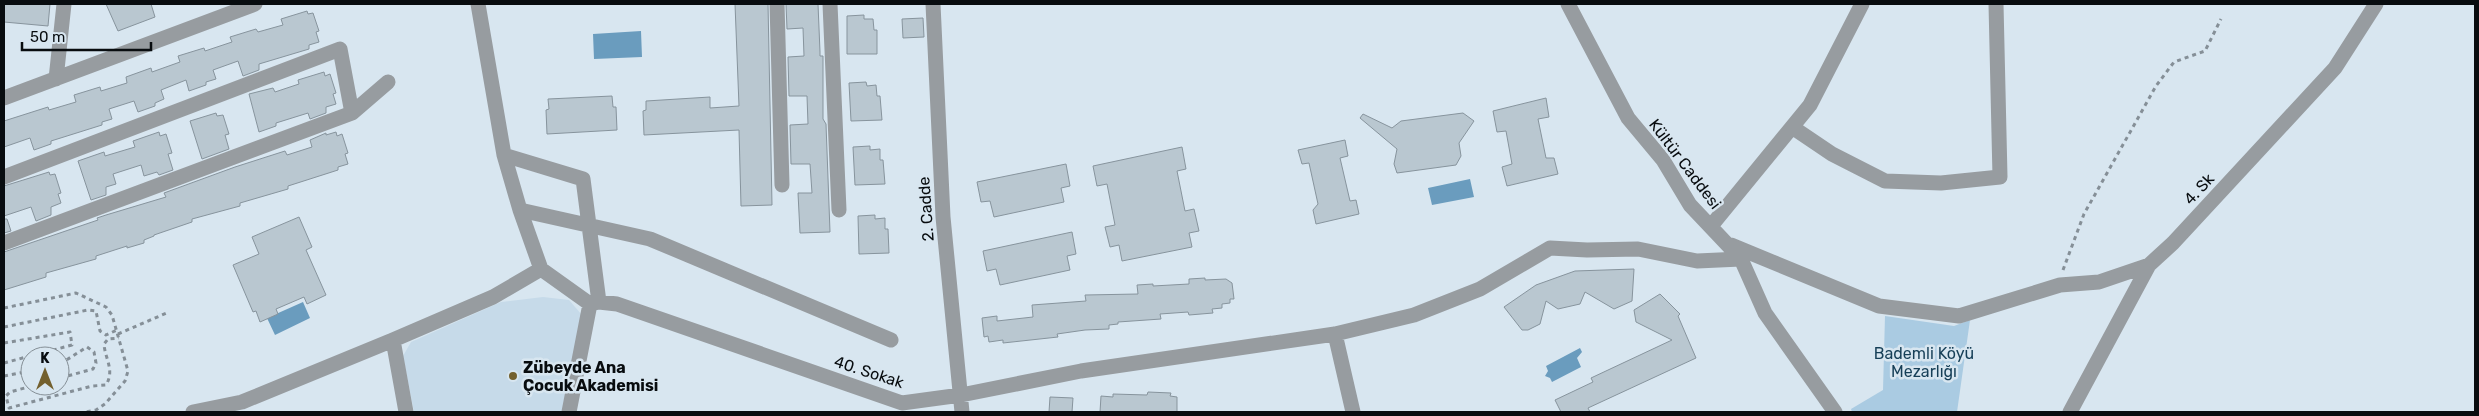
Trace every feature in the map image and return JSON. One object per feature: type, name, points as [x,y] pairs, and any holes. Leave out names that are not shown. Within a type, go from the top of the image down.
[{"type":"street","points":[[56,79],[64,4]]},
{"type":"street","points":[[4,98],[255,4]]},
{"type":"street","points":[[478,4],[504,155],[520,210],[541,269],[594,303]]},
{"type":"street","points":[[777,4],[782,185]]},
{"type":"street","points":[[830,4],[839,210]]},
{"type":"street","name":"2. Cadde","points":[[933,4],[943,217],[962,412]]},
{"type":"street","name":"Kültür Caddesi","points":[[1568,4],[1628,118],[1663,160],[1690,205],[1741,260],[1765,313],[1835,412]]},
{"type":"street","points":[[1711,226],[1810,105],[1862,4]]},
{"type":"street","points":[[1792,127],[1832,154],[1885,181],[1941,183],[2000,177],[1996,4]]},
{"type":"street","name":"4. Sk","points":[[2070,412],[2149,266],[2173,243],[2335,68],[2376,4]]},
{"type":"street","points":[[4,177],[340,49],[352,113]]},
{"type":"street","points":[[4,243],[352,113],[388,82]]},
{"type":"street","points":[[504,155],[583,180],[589,225],[594,303],[569,412]]},
{"type":"street","points":[[520,210],[650,239],[891,340]]},
{"type":"street","points":[[1725,242],[1879,306],[1959,316],[2060,285],[2099,282],[2149,266]]},
{"type":"street","name":"40. Sokak","points":[[594,303],[617,304],[902,403],[961,395],[1081,371],[1335,334],[1414,315],[1480,289],[1550,248],[1588,250],[1638,249],[1697,261],[1741,260]]},
{"type":"street","points":[[194,412],[242,402],[393,340],[493,297],[541,269]]},
{"type":"street","points":[[1335,334],[1353,412]]},
{"type":"street","points":[[393,340],[406,412]]},
{"type":"path","points":[[2060,285],[2066,258],[2084,214],[2156,86],[2174,62],[2205,51],[2221,19]]},
{"type":"path","points":[[4,308],[76,293],[106,307],[112,315],[128,371],[125,381],[105,404],[96,410],[85,412]]},
{"type":"path","points":[[4,327],[88,310],[96,311],[100,331],[106,335],[118,334]]},
{"type":"path","points":[[70,392],[92,386],[106,385],[110,379],[110,365],[105,354],[104,344],[108,339],[169,312]]},
{"type":"path","points":[[4,343],[70,332],[72,345],[68,346]]},
{"type":"path","points":[[70,358],[87,347],[94,352],[96,363],[93,369],[70,375]]},
{"type":"path","points":[[4,363],[20,359]]},
{"type":"path","points":[[4,376],[20,373]]},
{"type":"path","points":[[20,389],[10,392],[6,396],[9,408],[54,396]]},
{"type":"shaded area","points":[[641,31],[642,57],[594,59],[593,34]]},
{"type":"shaded area","points":[[1470,179],[1474,197],[1432,205],[1428,188]]},
{"type":"shaded area","points":[[543,297],[569,300],[582,315],[563,412],[414,412],[403,356],[411,342],[501,302]]},
{"type":"shaded area","points":[[303,302],[310,318],[275,335],[267,318]]},
{"type":"shaded area","points":[[1580,348],[1582,352],[1577,358],[1581,367],[1552,382],[1550,378],[1545,376],[1548,371],[1546,366]]},
{"type":"green space","name":"Bademli Köyü Mezarlığı","points":[[1885,316],[1954,326],[1970,320],[1957,412],[1852,412],[1851,409],[1883,390]]},
{"type":"building","points":[[4,4],[50,4],[48,26],[4,22]]},
{"type":"building","points":[[106,4],[151,4],[155,17],[118,31]]},
{"type":"building","points":[[735,4],[768,4],[772,205],[741,206],[739,130],[644,135],[643,111],[646,110],[646,101],[710,97],[710,108],[739,106]]},
{"type":"building","points":[[786,4],[818,4],[820,56],[823,56],[823,119],[826,124],[830,232],[800,233],[798,193],[812,193],[810,164],[791,164],[790,125],[808,124],[807,96],[789,96],[788,57],[804,56],[803,28],[787,29]]},
{"type":"building","points":[[307,11],[308,14],[313,13],[319,31],[316,32],[319,42],[309,45],[309,49],[259,64],[259,70],[243,76],[238,61],[213,70],[216,79],[206,82],[206,85],[189,91],[186,80],[161,90],[164,99],[155,103],[155,106],[138,112],[134,101],[109,109],[112,119],[102,122],[102,125],[51,141],[51,144],[34,150],[30,138],[4,147],[4,121],[48,107],[49,110],[76,102],[74,95],[100,87],[101,91],[127,83],[126,77],[151,68],[152,72],[180,62],[178,56],[204,48],[205,51],[232,42],[230,37],[256,29],[258,32],[283,25],[281,19]]},
{"type":"building","points":[[864,15],[864,19],[873,19],[874,30],[877,30],[877,54],[847,54],[847,16]]},
{"type":"building","points":[[923,18],[924,37],[903,38],[902,19]]},
{"type":"building","points":[[324,72],[325,76],[330,74],[336,93],[333,94],[336,104],[326,107],[326,113],[310,119],[308,113],[276,123],[276,126],[259,132],[249,94],[273,88],[275,92],[299,84],[298,80]]},
{"type":"building","points":[[866,82],[867,86],[876,85],[877,96],[880,96],[882,120],[851,121],[849,83]]},
{"type":"building","points":[[612,96],[613,107],[616,107],[617,130],[547,134],[546,110],[549,109],[548,99]]},
{"type":"building","points":[[1546,98],[1549,117],[1538,119],[1546,158],[1554,158],[1558,174],[1507,186],[1502,167],[1512,164],[1506,131],[1497,132],[1493,111]]},
{"type":"building","points":[[216,113],[217,116],[223,115],[229,134],[225,135],[229,149],[202,159],[190,121]]},
{"type":"building","points":[[1463,113],[1474,121],[1459,143],[1461,156],[1456,165],[1397,173],[1394,164],[1397,149],[1360,118],[1363,114],[1392,128],[1401,121]]},
{"type":"building","points":[[159,132],[160,136],[166,134],[172,153],[168,154],[173,170],[159,175],[157,172],[144,176],[141,165],[113,174],[116,184],[106,187],[106,195],[91,200],[78,161],[104,152],[105,156],[135,147],[133,141]]},
{"type":"building","points":[[336,132],[337,136],[342,134],[348,153],[345,154],[348,164],[338,167],[338,170],[288,186],[288,189],[240,203],[240,206],[192,219],[192,222],[144,240],[144,243],[127,248],[127,246],[96,256],[96,259],[46,273],[46,277],[4,290],[4,252],[98,220],[97,218],[166,197],[164,193],[235,167],[285,151],[287,155],[312,147],[310,140],[326,133],[326,135]]},
{"type":"building","points":[[1345,140],[1348,156],[1340,158],[1350,201],[1356,200],[1359,214],[1316,224],[1313,210],[1318,204],[1309,163],[1302,164],[1298,150]]},
{"type":"building","points":[[870,146],[870,150],[880,149],[880,160],[883,160],[885,184],[855,185],[853,147]]},
{"type":"building","points":[[1182,147],[1186,169],[1177,171],[1185,211],[1194,209],[1199,231],[1189,233],[1192,247],[1122,261],[1119,245],[1110,247],[1105,227],[1115,225],[1107,184],[1097,186],[1093,166]]},
{"type":"building","points":[[1066,164],[1070,186],[1061,188],[1064,202],[994,217],[990,201],[981,202],[977,182]]},
{"type":"building","points":[[49,172],[50,175],[55,174],[61,193],[58,194],[61,203],[51,207],[51,215],[36,221],[31,207],[4,216],[4,186]]},
{"type":"building","points":[[875,215],[875,219],[885,218],[885,229],[888,229],[889,253],[859,254],[858,216]]},
{"type":"building","points":[[299,217],[312,247],[306,250],[326,295],[307,304],[304,297],[276,309],[278,314],[260,322],[256,311],[253,312],[233,265],[259,254],[252,237]]},
{"type":"building","points":[[4,219],[7,219],[11,231],[4,233]]},
{"type":"building","points":[[1072,232],[1076,254],[1067,256],[1070,270],[1000,285],[996,269],[987,271],[983,251]]},
{"type":"building","points":[[1634,269],[1632,301],[1614,309],[1585,292],[1580,304],[1558,309],[1546,301],[1540,324],[1528,330],[1522,330],[1504,307],[1536,285],[1575,271]]},
{"type":"building","points":[[1205,278],[1205,280],[1226,279],[1232,283],[1234,299],[1230,299],[1230,303],[1222,304],[1222,308],[1212,309],[1213,313],[1189,315],[1188,312],[1160,314],[1161,319],[1118,322],[1118,324],[1109,325],[1109,329],[1085,330],[1057,334],[1058,337],[1003,343],[1003,340],[989,342],[988,336],[984,337],[982,318],[997,316],[997,321],[1033,317],[1032,305],[1086,301],[1085,295],[1138,294],[1137,285],[1189,284],[1189,279]]},
{"type":"building","points":[[1660,294],[1680,314],[1678,316],[1696,358],[1588,408],[1590,412],[1561,412],[1555,400],[1593,382],[1591,378],[1672,340],[1636,322],[1634,310]]},
{"type":"building","points":[[1148,392],[1171,393],[1170,396],[1177,397],[1177,412],[1100,412],[1101,396],[1113,397],[1113,394],[1147,395]]},
{"type":"building","points":[[1050,397],[1073,398],[1072,412],[1049,412]]},
{"type":"place","name":"Zübeyde Ana Çocuk Akademisi","points":[[513,376]]}]
